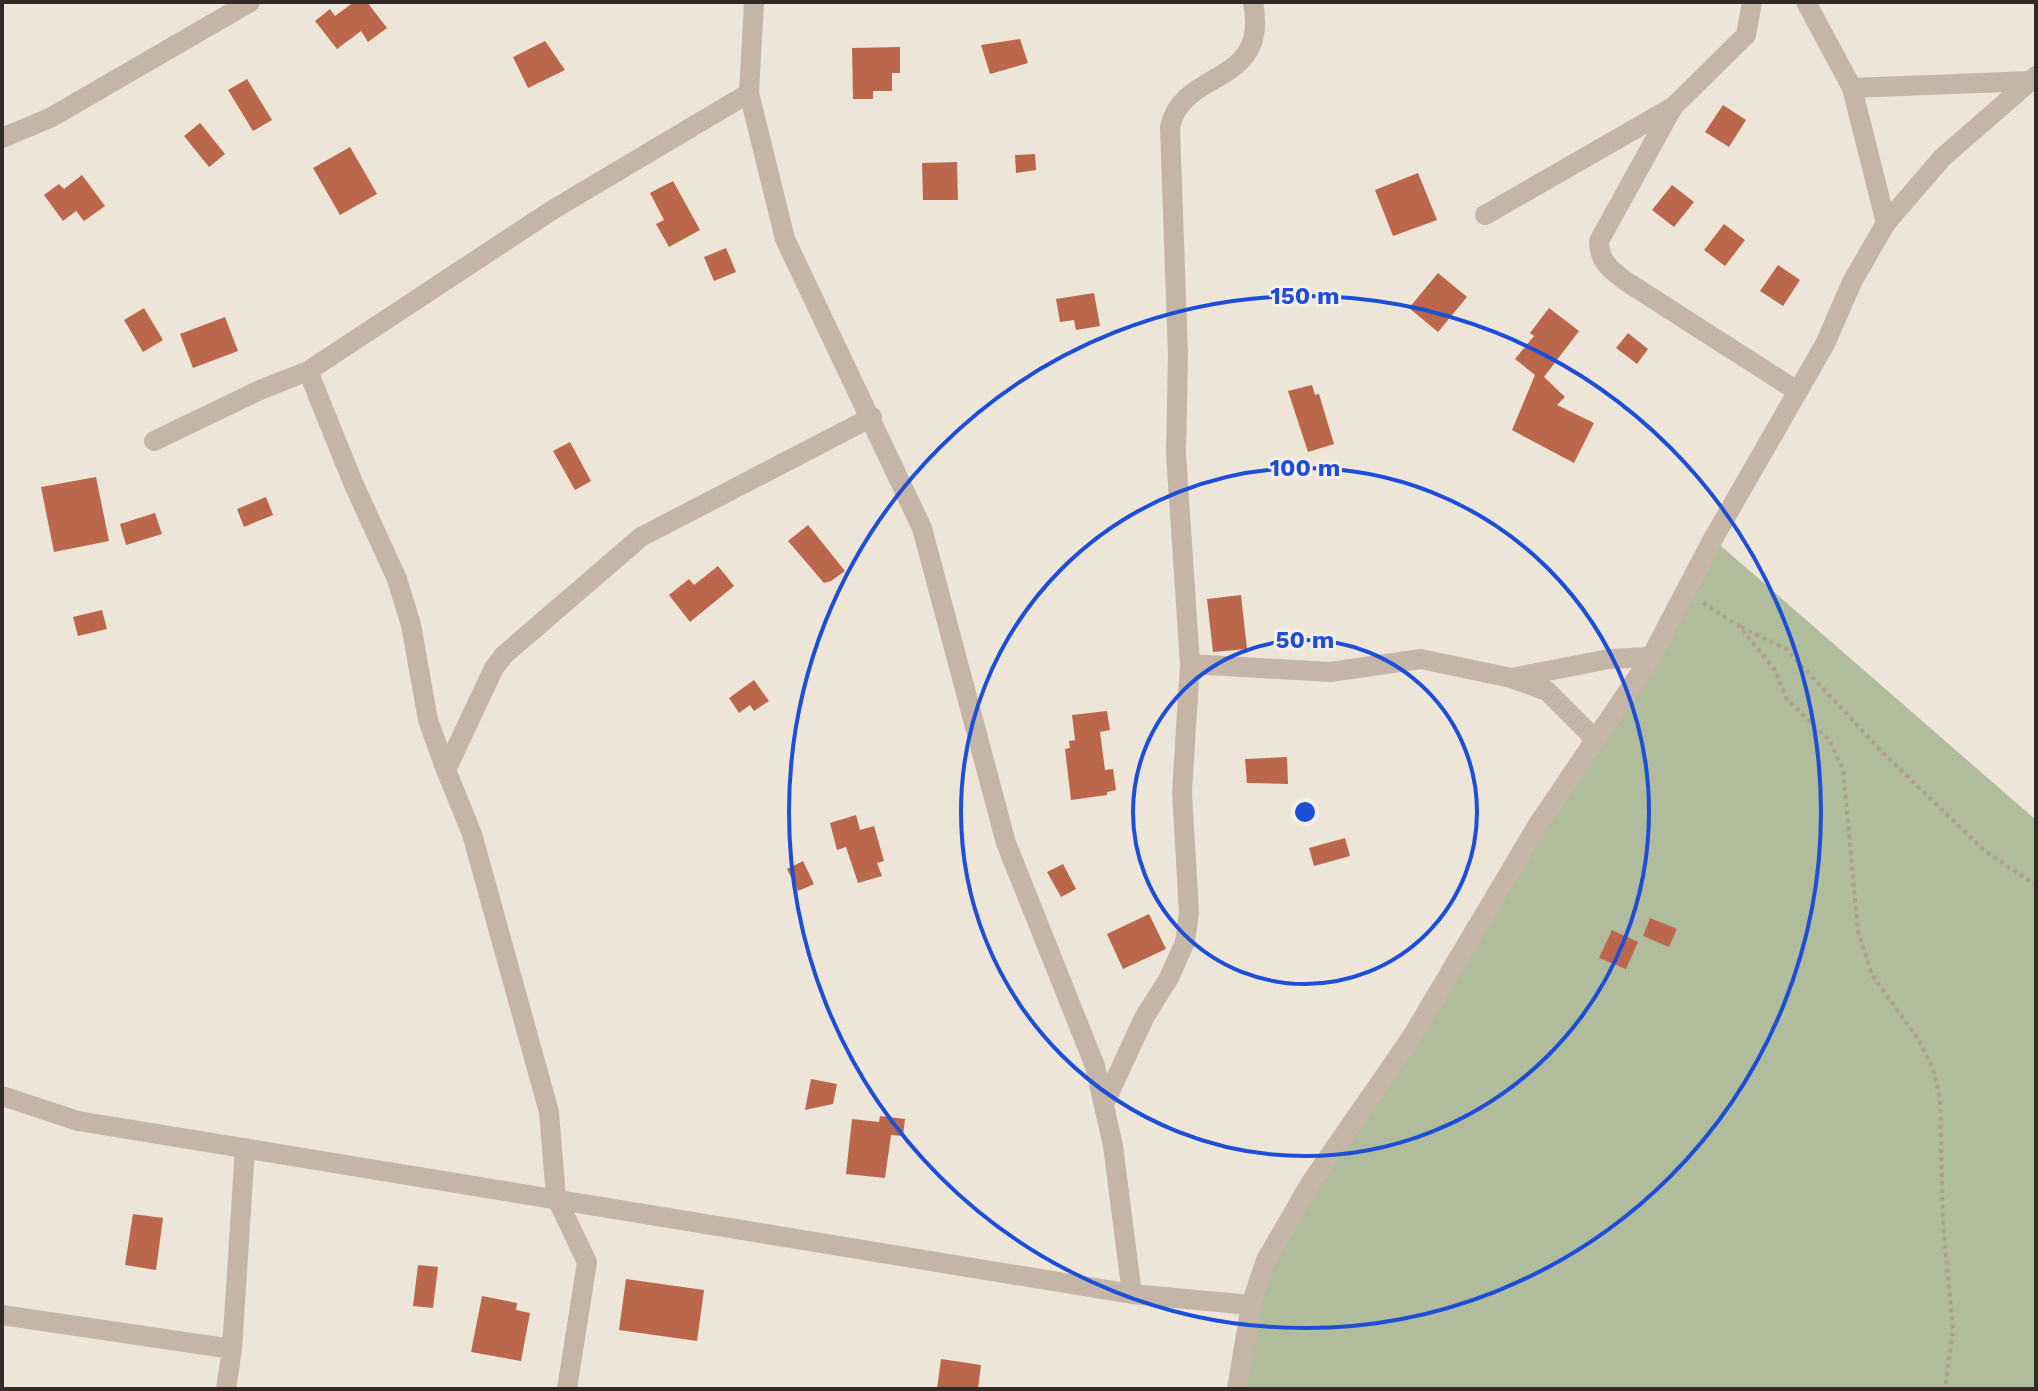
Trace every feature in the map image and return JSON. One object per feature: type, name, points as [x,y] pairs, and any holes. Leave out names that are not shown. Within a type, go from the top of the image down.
[{"type":"street","points":[[2,138],[50,118],[250,2]]},
{"type":"street","points":[[754,2],[749,93],[793,262],[872,417],[922,528],[1006,843],[1095,1066],[1113,1146],[1132,1294]]},
{"type":"street","points":[[1104,1104],[1145,1016],[1169,978],[1185,942],[1189,913],[1182,792],[1190,664],[1176,454],[1178,355],[1170,127],[1181,103],[1199,87],[1237,68],[1255,29],[1253,2]]},
{"type":"street","points":[[1485,215],[1673,107],[1746,35],[1752,2]]},
{"type":"street","points":[[1806,2],[1852,88],[1886,223]]},
{"type":"street","points":[[1852,88],[2033,79]]},
{"type":"street","points":[[1237,1389],[1251,1305],[1266,1260],[1310,1184],[1411,1038],[1537,826],[1651,657],[1886,223],[1942,158],[2033,79]]},
{"type":"street","points":[[154,441],[260,390],[308,371],[554,209],[749,93]]},
{"type":"street","points":[[1673,107],[1599,241],[1599,253],[1607,267],[1627,282],[1797,391]]},
{"type":"street","points":[[308,371],[397,579],[411,625],[428,720],[472,834],[549,1112],[556,1197],[585,1256],[587,1269],[567,1389]]},
{"type":"street","points":[[446,770],[494,668],[504,655],[608,562],[681,513],[872,417]]},
{"type":"street","points":[[1511,678],[1609,659],[1651,657]]},
{"type":"street","points":[[1190,664],[1330,672],[1421,659],[1511,678],[1547,691],[1596,740]]},
{"type":"street","points":[[2,1096],[78,1121],[556,1197],[1132,1294],[1251,1305]]},
{"type":"street","points":[[226,1389],[232,1349],[245,1148]]},
{"type":"street","points":[[2,1315],[232,1349]]},
{"type":"path","points":[[1687,592],[1739,626],[1786,649],[1885,755],[1985,851],[2036,885]]},
{"type":"path","points":[[1739,626],[1775,670],[1786,698],[1829,740],[1843,769],[1858,931],[1872,975],[1919,1040],[1933,1069],[1940,1099],[1943,1223],[1953,1330],[1945,1389]]},
{"type":"green space","points":[[1713,539],[2036,820],[2036,1389],[1237,1389],[1266,1260]]},
{"type":"building","points":[[354,2],[367,2],[387,28],[368,42],[361,31],[337,49],[315,21],[330,9],[335,16]]},
{"type":"building","points":[[1020,39],[1028,63],[990,74],[981,45]]},
{"type":"building","points":[[545,41],[565,70],[528,88],[513,57]]},
{"type":"building","points":[[900,47],[900,73],[892,73],[892,91],[873,91],[873,99],[853,99],[852,48]]},
{"type":"building","points":[[247,79],[272,120],[253,131],[228,90]]},
{"type":"building","points":[[1723,105],[1746,120],[1729,147],[1705,132]]},
{"type":"building","points":[[200,123],[225,154],[209,167],[184,136]]},
{"type":"building","points":[[350,147],[377,194],[340,215],[313,168]]},
{"type":"building","points":[[1035,154],[1036,170],[1016,173],[1015,155]]},
{"type":"building","points":[[957,162],[958,200],[923,200],[922,163]]},
{"type":"building","points":[[1418,173],[1437,220],[1393,236],[1375,190]]},
{"type":"building","points":[[82,175],[105,206],[84,221],[76,211],[63,221],[44,195],[59,184],[64,189]]},
{"type":"building","points":[[673,181],[700,230],[669,247],[656,224],[664,220],[650,193]]},
{"type":"building","points":[[1672,185],[1694,202],[1674,227],[1652,210]]},
{"type":"building","points":[[1724,224],[1745,240],[1725,266],[1704,250]]},
{"type":"building","points":[[726,248],[736,272],[714,281],[704,257]]},
{"type":"building","points":[[1778,265],[1800,280],[1783,306],[1760,291]]},
{"type":"building","points":[[1438,273],[1467,297],[1438,332],[1409,308]]},
{"type":"building","points":[[1094,293],[1100,326],[1076,330],[1074,320],[1060,322],[1056,299]]},
{"type":"building","points":[[144,308],[163,340],[143,352],[124,320]]},
{"type":"building","points":[[1549,308],[1579,331],[1544,377],[1565,397],[1557,405],[1594,423],[1574,463],[1512,430],[1535,375],[1515,359],[1534,336],[1530,333]]},
{"type":"building","points":[[225,317],[238,351],[193,368],[180,334]]},
{"type":"building","points":[[1628,333],[1648,349],[1637,364],[1616,348]]},
{"type":"building","points":[[1312,385],[1315,395],[1319,394],[1334,444],[1308,452],[1288,391]]},
{"type":"building","points":[[570,442],[591,481],[575,490],[553,451]]},
{"type":"building","points":[[96,477],[109,541],[54,552],[41,487]]},
{"type":"building","points":[[266,497],[273,515],[244,527],[237,509]]},
{"type":"building","points":[[155,513],[162,534],[126,545],[120,524]]},
{"type":"building","points":[[808,525],[845,571],[831,581],[824,583],[788,541]]},
{"type":"building","points":[[718,566],[734,586],[690,622],[669,595],[689,579],[694,585]]},
{"type":"building","points":[[1241,595],[1247,649],[1213,652],[1207,599]]},
{"type":"building","points":[[102,610],[107,629],[78,636],[73,617]]},
{"type":"building","points":[[754,680],[769,701],[754,711],[750,705],[739,713],[729,698]]},
{"type":"building","points":[[1107,711],[1110,730],[1100,732],[1105,770],[1113,769],[1116,790],[1107,792],[1107,795],[1071,800],[1065,749],[1070,748],[1069,741],[1075,740],[1072,715]]},
{"type":"building","points":[[1287,757],[1288,784],[1247,783],[1245,759]]},
{"type":"building","points":[[856,815],[860,830],[874,826],[884,861],[877,863],[882,876],[858,883],[846,847],[837,850],[830,823]]},
{"type":"building","points":[[1345,838],[1350,856],[1314,866],[1309,848]]},
{"type":"building","points":[[803,861],[814,884],[798,891],[787,869]]},
{"type":"building","points":[[1063,864],[1076,889],[1061,897],[1047,872]]},
{"type":"building","points":[[1149,914],[1166,949],[1123,969],[1107,934]]},
{"type":"building","points":[[1650,918],[1677,929],[1669,947],[1643,936]]},
{"type":"building","points":[[1612,930],[1638,942],[1626,969],[1599,958]]},
{"type":"building","points":[[811,1079],[837,1084],[833,1104],[805,1110]]},
{"type":"building","points":[[880,1116],[905,1119],[903,1136],[891,1135],[885,1178],[846,1174],[852,1119],[879,1122]]},
{"type":"building","points":[[133,1214],[163,1218],[156,1270],[125,1265]]},
{"type":"building","points":[[418,1265],[438,1267],[433,1308],[413,1306]]},
{"type":"building","points":[[626,1279],[704,1290],[697,1341],[619,1330]]},
{"type":"building","points":[[482,1296],[517,1303],[516,1310],[530,1313],[521,1361],[471,1352]]},
{"type":"building","points":[[941,1359],[981,1365],[978,1389],[937,1389]]}]
